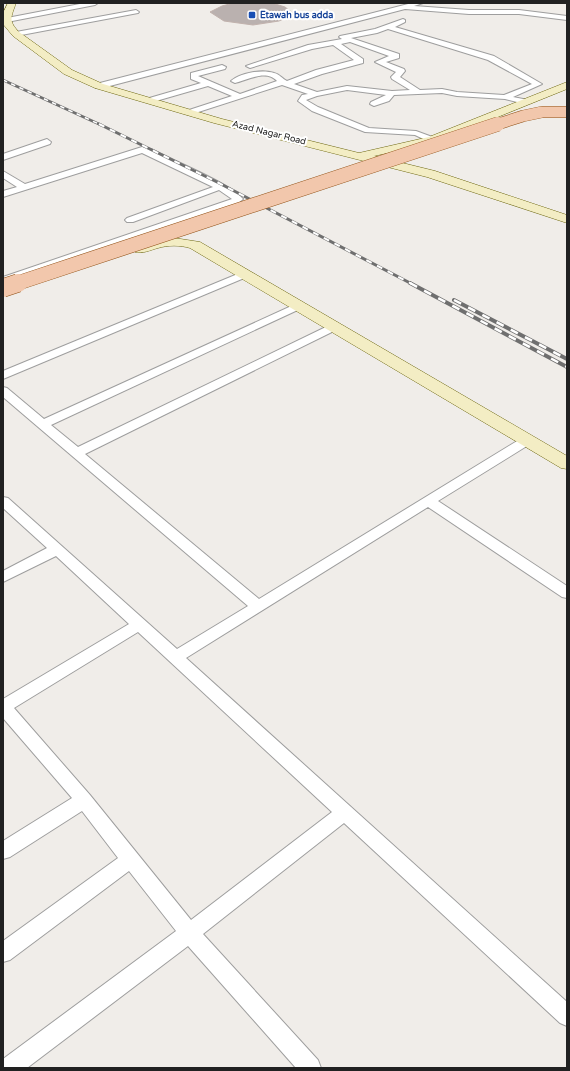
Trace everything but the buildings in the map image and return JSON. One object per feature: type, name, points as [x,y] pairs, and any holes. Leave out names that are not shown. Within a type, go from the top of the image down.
[{"type":"main road","points":[[3,288],[523,116],[542,112],[567,112]]},
{"type":"street","points":[[12,3],[6,17],[7,20],[95,3]]},
{"type":"street","points":[[99,86],[420,3]]},
{"type":"street","points":[[447,10],[462,5]]},
{"type":"street","points":[[477,12],[489,7],[519,5]]},
{"type":"street","points":[[403,7],[477,12],[519,12],[567,18]]},
{"type":"street","points":[[16,34],[136,12]]},
{"type":"street","name":"Azad Nagar Road","points":[[7,20],[8,26],[16,34],[68,72],[99,86],[190,112],[431,174],[567,219]]},
{"type":"street","points":[[250,66],[311,48],[335,43],[341,36],[364,34],[404,21]]},
{"type":"street","points":[[389,27],[491,58],[538,84],[505,97]]},
{"type":"street","points":[[320,29],[396,56],[379,62],[401,71],[395,76],[417,91]]},
{"type":"street","points":[[190,112],[319,72],[360,61],[335,43]]},
{"type":"street","points":[[222,67],[193,76],[239,96]]},
{"type":"street","points":[[235,81],[263,72],[276,77],[285,83],[316,94]]},
{"type":"street","points":[[149,101],[209,83]]},
{"type":"street","points":[[360,156],[432,140],[567,85]]},
{"type":"street","points":[[432,140],[416,133],[368,130],[315,109],[302,101],[305,97],[346,88],[392,92],[442,91],[457,94],[505,97],[525,102]]},
{"type":"street","points":[[374,104],[386,99],[392,92]]},
{"type":"street","points":[[3,157],[47,142]]},
{"type":"street","points":[[3,194],[142,150],[148,151],[220,187],[236,196],[238,199],[232,203],[3,280]]},
{"type":"street","points":[[3,174],[24,187]]},
{"type":"street","points":[[130,220],[220,187]]},
{"type":"street","points":[[3,295],[152,245],[175,241],[185,241],[195,245],[245,274],[567,464]]},
{"type":"street","points":[[3,375],[245,274]]},
{"type":"street","points":[[42,425],[298,306]]},
{"type":"street","points":[[76,453],[334,327]]},
{"type":"street","points":[[3,392],[258,606]]},
{"type":"street","points":[[176,657],[526,441]]},
{"type":"street","points":[[3,501],[58,549],[567,1016]]},
{"type":"street","points":[[428,502],[567,593]]},
{"type":"street","points":[[3,578],[58,549]]},
{"type":"street","points":[[140,624],[3,707],[84,800],[189,933],[310,1068]]},
{"type":"street","points":[[3,852],[84,800]]},
{"type":"street","points":[[9,1068],[189,933],[344,812]]},
{"type":"street","points":[[3,953],[131,859]]},
{"type":"railway","points":[[3,80],[101,125]]},
{"type":"railway","points":[[99,124],[217,182],[412,284]]},
{"type":"railway","points":[[410,283],[567,367]]},
{"type":"railway","points":[[454,300],[567,359]]},
{"type":"place","name":"Etawah bus adda","points":[[252,15]]}]
